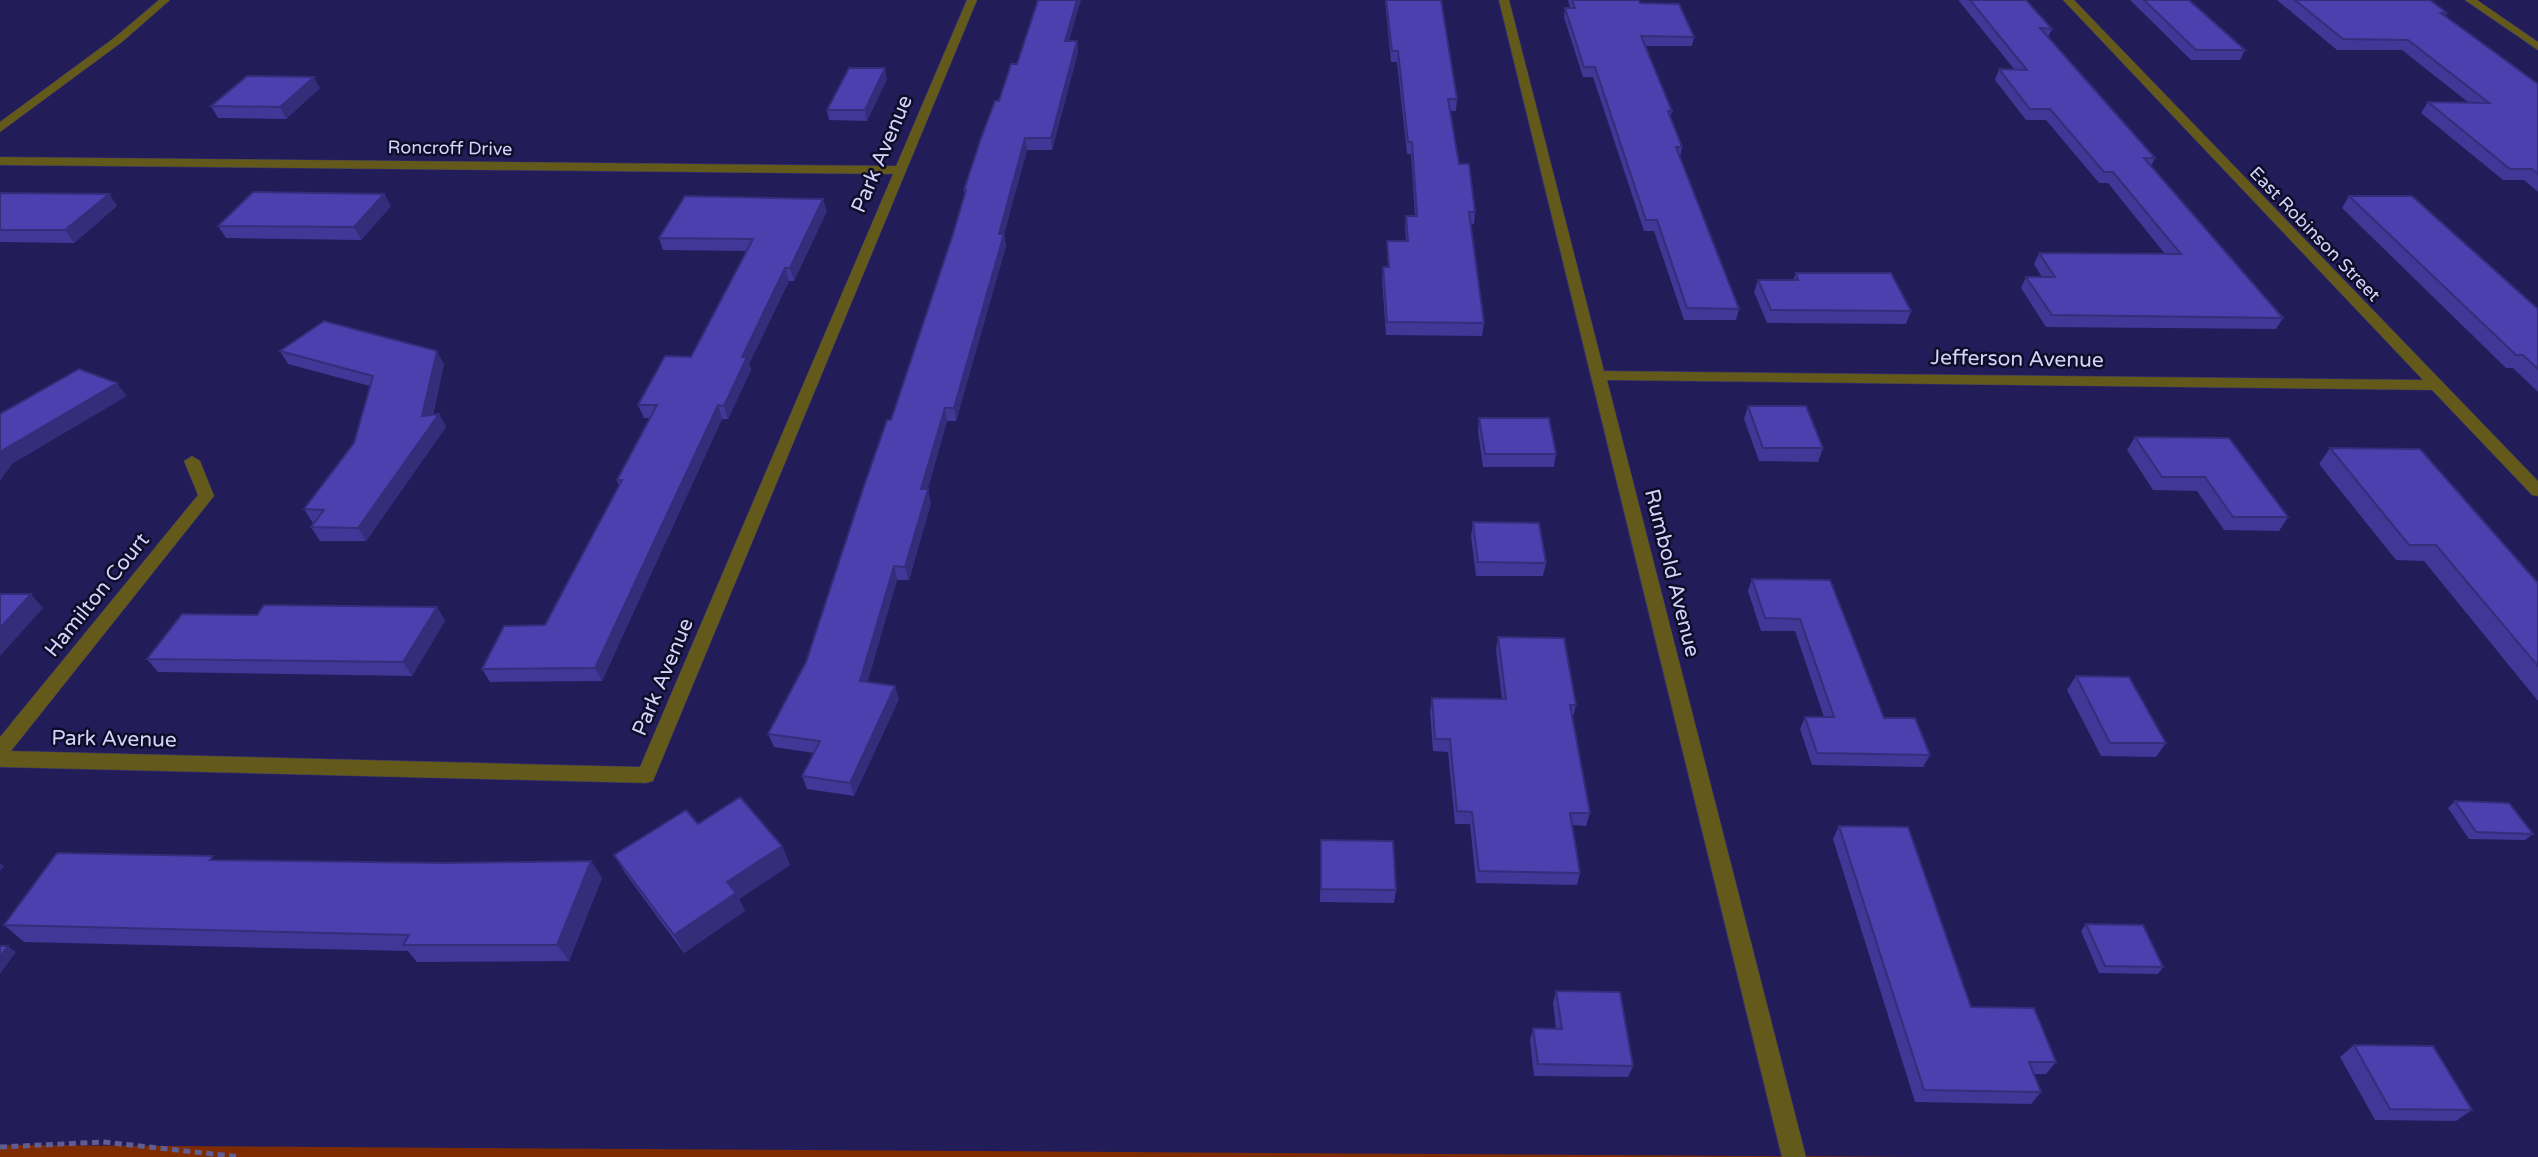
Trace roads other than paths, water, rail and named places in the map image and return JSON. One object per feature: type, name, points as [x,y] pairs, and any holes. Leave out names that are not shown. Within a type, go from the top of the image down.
[{"type":"street","points":[[0,128],[118,40],[165,0]]},
{"type":"street","name":"Park Avenue","points":[[0,759],[646,775],[972,0]]},
{"type":"street","name":"Rumbold Avenue","points":[[1504,0],[1794,1157]]},
{"type":"street","name":"East Robinson Street","points":[[2068,0],[2538,491]]},
{"type":"street","points":[[2470,0],[2538,47]]},
{"type":"street","name":"Roncroff Drive","points":[[0,161],[899,170]]},
{"type":"street","name":"Jefferson Avenue","points":[[1599,376],[2435,385]]},
{"type":"street","name":"Hamilton Court","points":[[0,751],[205,496],[192,461]]}]
